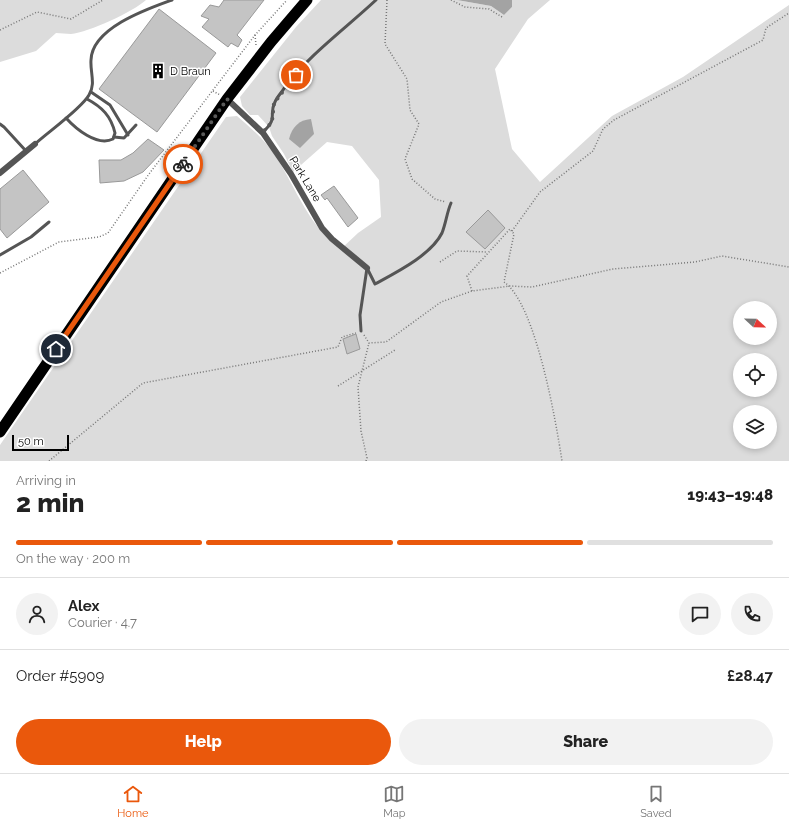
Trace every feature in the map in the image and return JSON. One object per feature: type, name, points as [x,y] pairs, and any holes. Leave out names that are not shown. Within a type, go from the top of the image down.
[{"type":"highway","points":[[0,432],[227,99],[271,42],[307,0]]},
{"type":"street","name":"Park Lane","points":[[227,99],[263,132],[291,174],[322,228],[332,239],[366,268]]},
{"type":"street","points":[[0,173],[35,144]]},
{"type":"lane","points":[[35,144],[66,118],[87,98],[91,92],[93,84],[90,61],[95,43],[104,34],[126,20],[172,0]]},
{"type":"lane","points":[[263,132],[272,122],[274,103],[286,86],[316,52],[349,25],[376,0]]},
{"type":"lane","points":[[91,92],[110,105],[128,135]]},
{"type":"lane","points":[[66,118],[76,129],[94,139],[110,140],[114,137],[116,133],[108,114],[87,98]]},
{"type":"lane","points":[[0,124],[26,152]]},
{"type":"lane","points":[[114,137],[122,139],[128,135],[136,125]]},
{"type":"lane","points":[[366,268],[375,284],[431,248],[441,234],[451,203]]},
{"type":"lane","points":[[0,255],[31,237],[49,222]]},
{"type":"lane","points":[[361,331],[360,315],[366,268]]},
{"type":"path","points":[[0,30],[37,12],[71,19],[103,0]]},
{"type":"path","points":[[0,273],[59,242],[99,237],[108,233],[149,174],[255,35],[287,0]]},
{"type":"path","points":[[387,0],[385,44],[406,79],[410,110],[419,124],[405,159],[412,179],[434,199],[451,203]]},
{"type":"path","points":[[451,0],[465,7],[489,9],[502,17]]},
{"type":"path","points":[[512,231],[540,192],[593,151],[603,129],[614,120],[763,40],[766,28],[789,13]]},
{"type":"path","points":[[472,291],[467,276],[482,260],[487,252],[510,229],[512,231]]},
{"type":"path","points":[[512,231],[514,234],[504,282],[510,286],[528,316],[544,369],[557,428],[562,461]]},
{"type":"path","points":[[440,262],[457,251],[487,252]]},
{"type":"path","points":[[369,343],[386,342],[441,302],[472,291],[510,286],[532,287],[613,268],[694,262],[722,256],[789,267]]},
{"type":"path","points":[[49,461],[143,383],[338,347],[342,337],[361,331],[369,343],[358,387],[361,431],[367,458],[366,461]]},
{"type":"path","points":[[338,386],[395,350]]},
{"type":"shaded area","points":[[0,0],[146,0],[121,16],[99,26],[71,34],[56,33],[36,51],[0,62]]},
{"type":"shaded area","points":[[321,0],[457,0],[491,6],[504,15],[512,7],[512,0],[550,0],[528,19],[495,69],[512,149],[540,182],[612,116],[683,77],[789,5],[789,461],[0,461],[0,445],[226,117],[237,116],[264,141],[277,158],[312,219],[330,240],[341,249],[358,233],[381,217],[379,180],[352,146],[327,142],[293,172],[284,154],[272,136],[269,127],[258,115],[250,115],[242,106],[240,97],[296,27]]},
{"type":"shaded area","points":[[457,0],[512,0],[512,7],[504,15],[491,6]]},
{"type":"shaded area","points":[[311,119],[314,134],[300,148],[289,139],[290,135],[297,125],[303,121]]},
{"type":"building","points":[[224,0],[264,0],[237,35],[242,40],[238,47],[231,43],[228,47],[202,27],[209,19],[201,16],[210,5],[219,7]]},
{"type":"building","name":"D Braun","points":[[159,9],[216,53],[157,132],[99,89]]},
{"type":"building","points":[[148,139],[164,150],[143,172],[124,181],[100,183],[99,160],[121,160],[133,153]]},
{"type":"building","points":[[23,170],[49,202],[7,238],[0,229],[0,189]]},
{"type":"building","points":[[334,186],[358,218],[348,227],[327,198],[325,200],[321,195]]},
{"type":"building","points":[[488,210],[505,228],[485,249],[466,232]]},
{"type":"building","points":[[356,334],[360,349],[347,354],[343,339]]},
{"type":"way so far","points":[[183,164],[227,99],[263,132],[272,122],[274,103],[296,75]]},
{"type":"place","name":"D Braun","points":[[158,71]]},
{"type":"route","points":[[56,349],[183,164]]}]
